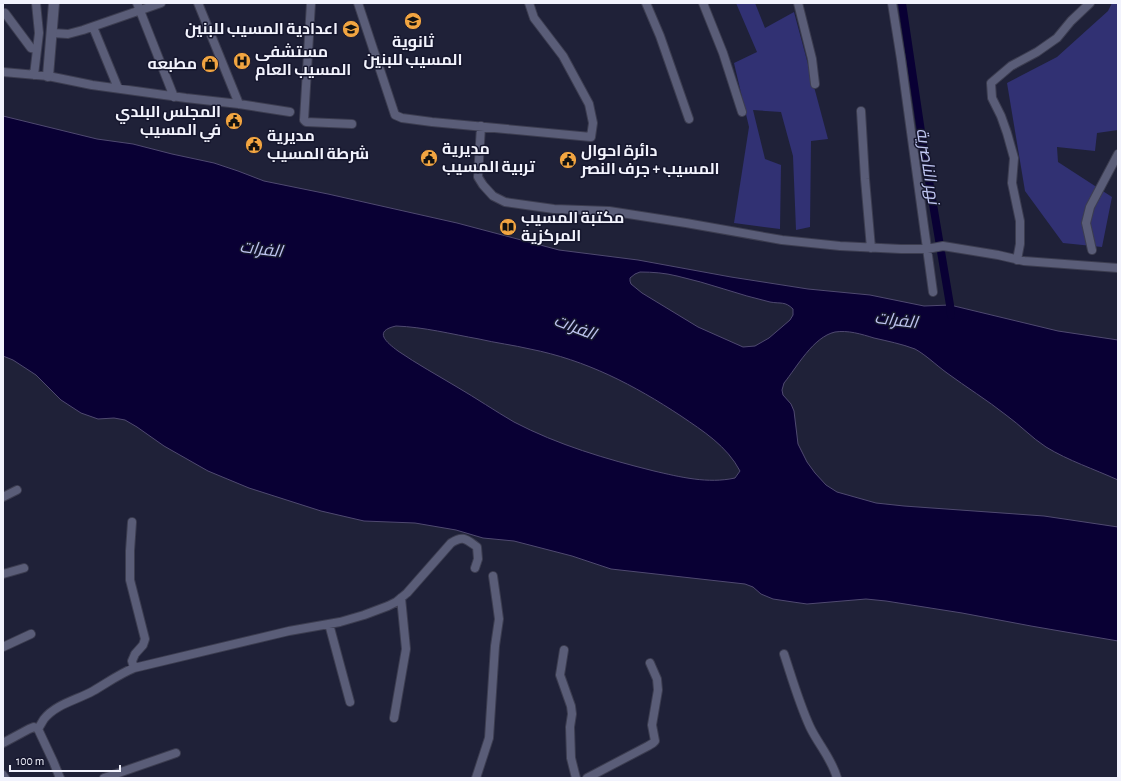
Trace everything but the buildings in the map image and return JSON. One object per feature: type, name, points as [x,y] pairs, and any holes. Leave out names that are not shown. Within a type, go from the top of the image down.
[{"type":"street","points":[[34,75],[39,33],[36,3]]},
{"type":"street","points":[[48,76],[54,3]]},
{"type":"street","points":[[52,33],[68,34],[93,27],[138,7],[161,3]]},
{"type":"street","points":[[198,3],[239,104]]},
{"type":"street","points":[[311,3],[304,120],[306,122],[352,124]]},
{"type":"street","points":[[358,3],[395,115],[402,118],[432,122],[591,137],[593,123],[589,104],[563,56],[534,18],[529,3]]},
{"type":"street","points":[[646,3],[660,36],[689,119]]},
{"type":"street","points":[[703,3],[723,53],[742,112]]},
{"type":"street","points":[[798,3],[812,59],[815,84]]},
{"type":"street","points":[[892,3],[929,248],[932,292]]},
{"type":"street","points":[[1017,260],[1020,244],[1020,221],[1012,182],[1014,158],[1008,133],[992,98],[991,83],[1011,66],[1037,52],[1056,38],[1090,3]]},
{"type":"street","points":[[138,7],[174,96]]},
{"type":"street","points":[[5,13],[31,48],[37,49]]},
{"type":"street","points":[[93,27],[118,88]]},
{"type":"street","points":[[3,72],[48,76],[118,88],[290,112]]},
{"type":"street","points":[[861,111],[871,248]]},
{"type":"street","points":[[481,126],[478,177],[493,196],[505,202],[554,210],[609,211],[782,240],[871,248],[901,249],[944,246],[998,255],[1017,260],[1118,268]]},
{"type":"street","points":[[1092,250],[1086,223],[1090,207],[1118,154]]},
{"type":"street","points":[[3,497],[17,490]]},
{"type":"street","points":[[132,522],[130,580],[145,639],[143,645],[135,654],[132,661],[134,668]]},
{"type":"street","points":[[38,729],[44,718],[54,710],[134,668],[289,631],[329,624],[364,615],[396,602],[414,585],[451,543],[457,539],[466,539],[477,547],[478,559],[475,568]]},
{"type":"street","points":[[3,574],[24,568]]},
{"type":"street","points":[[476,778],[489,738],[498,619],[493,576]]},
{"type":"street","points":[[394,718],[406,649],[401,598]]},
{"type":"street","points":[[329,624],[350,702]]},
{"type":"street","points":[[3,647],[31,634]]},
{"type":"street","points":[[564,650],[560,675],[571,706],[571,758],[576,778]]},
{"type":"street","points":[[784,654],[802,709],[810,728],[829,760],[837,778]]},
{"type":"street","points":[[587,778],[648,746],[655,740],[652,725],[658,690],[657,679],[650,662]]},
{"type":"street","points":[[3,743],[34,727],[38,729]]},
{"type":"street","points":[[38,729],[60,778]]},
{"type":"street","points":[[104,778],[176,753]]},
{"type":"shaded area","points":[[736,3],[755,3],[765,28],[794,12],[828,139],[811,141],[810,227],[796,230],[793,156],[781,112],[753,110],[765,159],[781,165],[780,229],[734,223],[749,127],[734,63],[757,52]]},
{"type":"shaded area","points":[[1112,3],[1118,3],[1118,130],[1097,133],[1095,151],[1057,147],[1058,162],[1112,197],[1102,247],[1063,243],[1025,191],[1007,83],[1057,57],[1108,11]]},
{"type":"water","name":"الفرات","points":[[3,116],[97,139],[133,144],[214,163],[264,181],[457,223],[559,250],[638,260],[808,289],[870,295],[924,306],[950,305],[1058,331],[1118,340],[1118,480],[1073,461],[1046,447],[999,409],[947,373],[923,354],[915,349],[900,344],[850,332],[835,332],[827,335],[806,353],[784,383],[782,390],[783,395],[791,404],[794,411],[798,444],[807,462],[826,485],[837,492],[876,503],[1044,516],[1118,527],[1118,641],[886,601],[866,599],[807,604],[773,599],[761,594],[753,587],[745,584],[611,569],[572,556],[514,541],[483,538],[456,530],[415,523],[364,521],[321,511],[249,488],[208,471],[164,446],[125,420],[114,418],[98,419],[81,413],[61,400],[36,375],[13,360],[3,356]],"holes":[[[640,272],[672,275],[758,299],[785,304],[793,309],[793,315],[790,320],[769,338],[755,346],[743,347],[698,327],[642,293],[631,284],[630,281],[630,278]],[[396,326],[427,329],[551,354],[609,375],[645,394],[698,427],[728,454],[740,471],[735,478],[725,480],[704,480],[684,477],[618,462],[582,451],[548,438],[514,422],[398,351],[389,344],[383,334],[389,328]]]},
{"type":"waterway","name":"نهر الناصرية","points":[[902,3],[923,145],[951,315]]},
{"type":"place","name":"ثانوية المسيب للبنين","points":[[413,21]]},
{"type":"place","name":"اعدادية المسيب للبنين","points":[[351,29]]},
{"type":"place","name":"مستشفى المسيب العام","points":[[242,61]]},
{"type":"place","name":"مطبعه","points":[[210,64]]},
{"type":"place","name":"المجلس البلدي في المسيب","points":[[234,121]]},
{"type":"place","name":"مديرية شرطة المسيب","points":[[254,145]]},
{"type":"place","name":"مديرية تربية المسيب","points":[[429,158]]},
{"type":"place","name":"دائرة احوال المسيب + جرف النصر","points":[[568,160]]},
{"type":"place","name":"مكتبة المسيب المركزية","points":[[508,227]]}]
